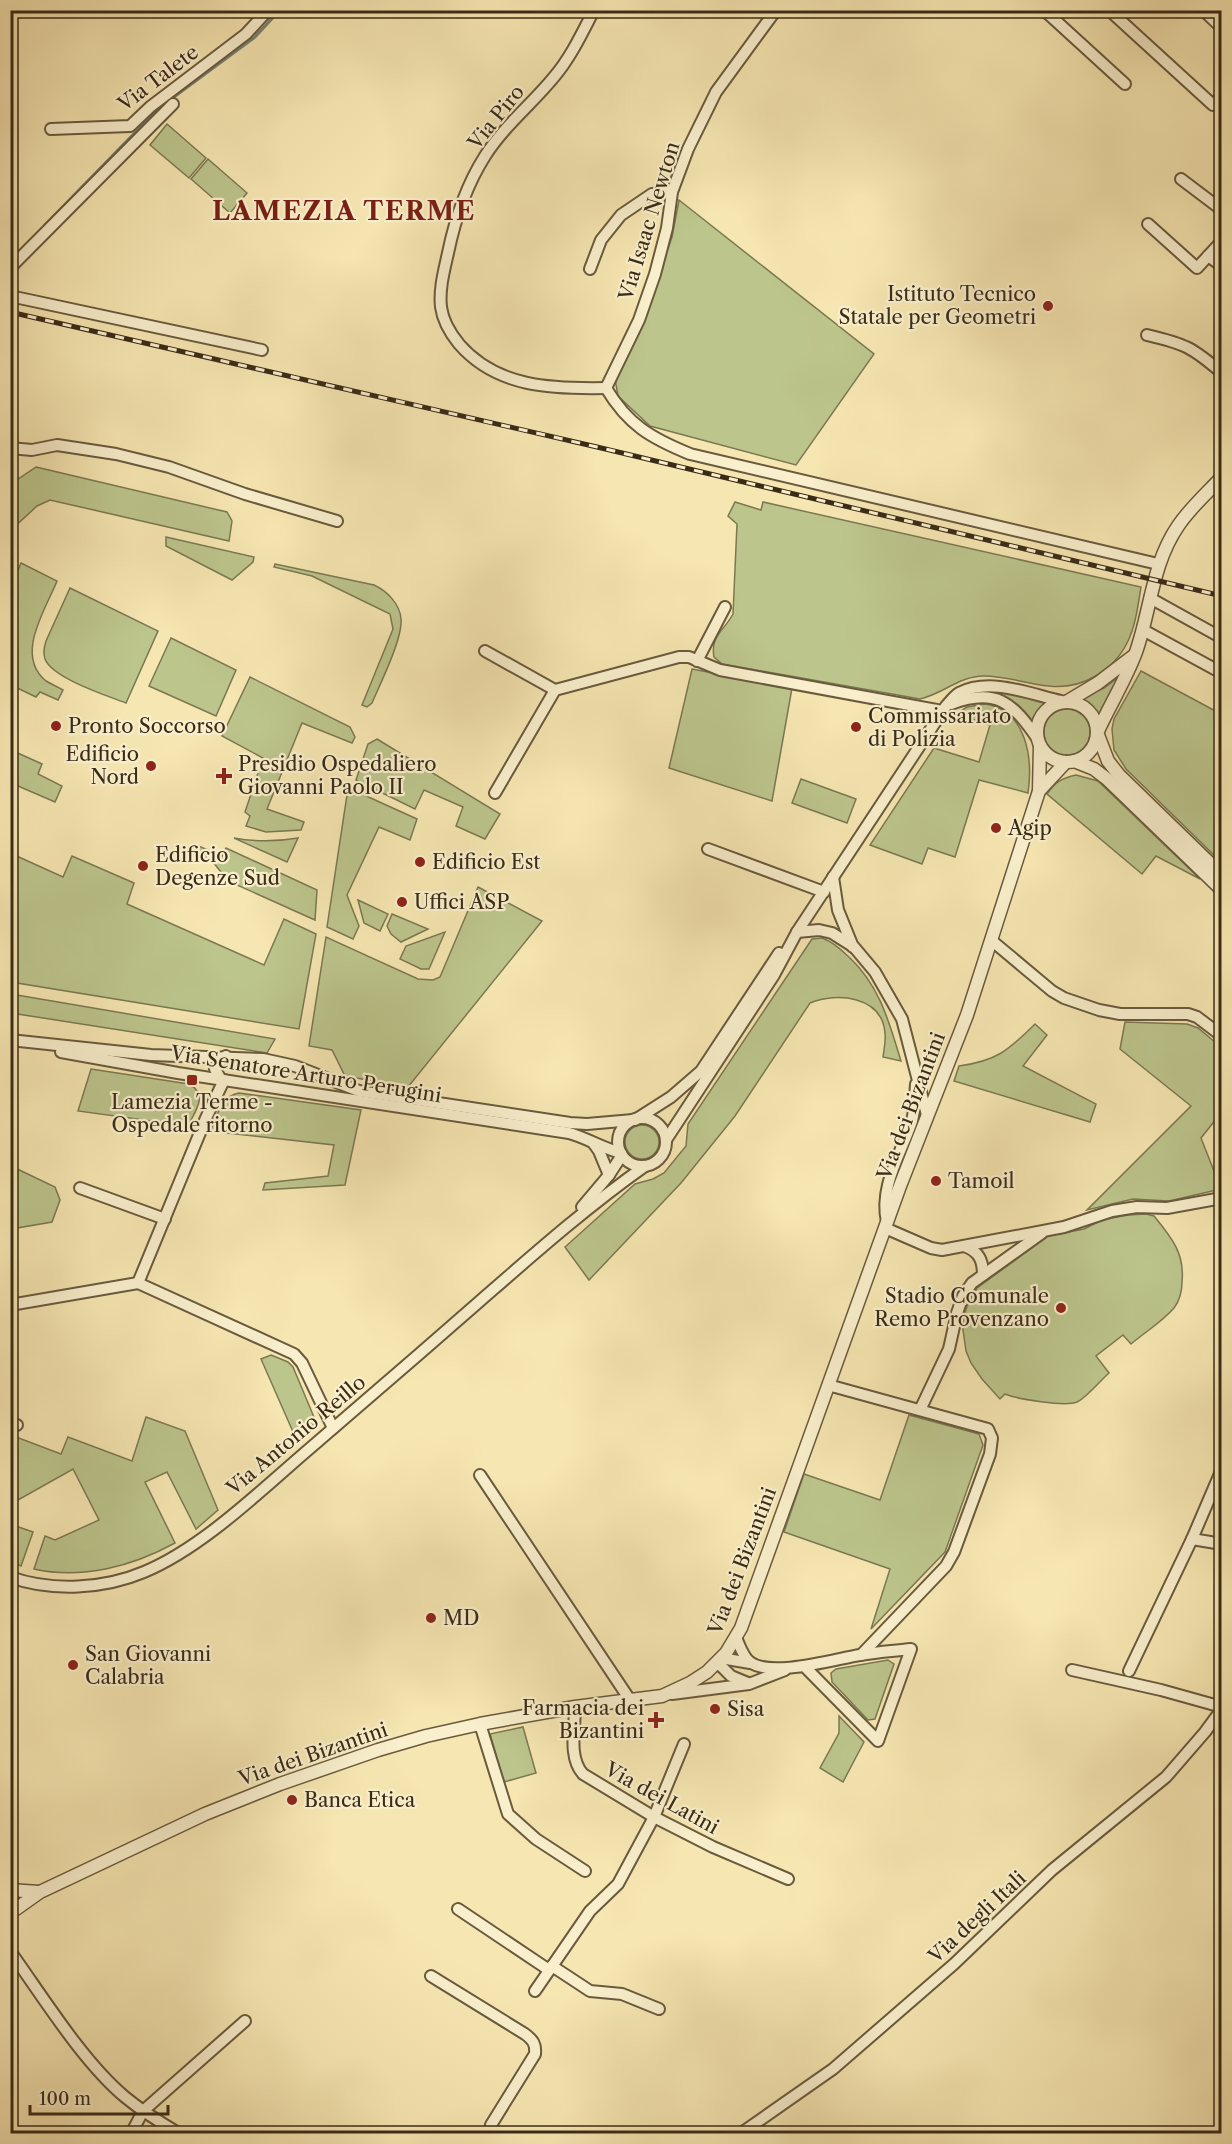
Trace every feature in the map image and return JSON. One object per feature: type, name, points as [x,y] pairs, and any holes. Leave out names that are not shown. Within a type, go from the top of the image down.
[{"type":"street","name":"Via Talete","points":[[51,129],[130,126],[150,107],[246,34],[268,10]]},
{"type":"street","name":"Via Piro","points":[[594,10],[565,63],[519,114],[484,158],[455,220],[442,281],[441,305],[444,320],[453,336],[468,354],[488,370],[515,381],[538,386],[606,388]]},
{"type":"street","name":"Via Isaac Newton","points":[[606,388],[639,320],[655,274],[667,228],[672,192],[688,149],[712,99],[777,10]]},
{"type":"street","points":[[1044,10],[1125,84]]},
{"type":"street","points":[[1109,10],[1213,105],[1221,96]]},
{"type":"street","points":[[1203,10],[1221,28]]},
{"type":"street","points":[[10,268],[173,104]]},
{"type":"street","points":[[130,126],[141,136]]},
{"type":"street","points":[[1181,179],[1221,210]]},
{"type":"street","points":[[590,269],[602,240],[621,215],[652,194],[672,192]]},
{"type":"street","points":[[1148,224],[1197,268],[1221,241]]},
{"type":"street","points":[[1208,256],[1221,266]]},
{"type":"street","points":[[10,296],[262,350]]},
{"type":"street","points":[[1147,335],[1188,346],[1199,352],[1221,372]]},
{"type":"street","points":[[606,388],[632,423],[650,435],[690,454],[1158,564]]},
{"type":"street","points":[[10,448],[32,450],[57,445],[116,454],[169,467],[245,494],[337,521]]},
{"type":"street","points":[[1070,762],[1090,752],[1135,654],[1143,630],[1158,564],[1178,525],[1221,477]]},
{"type":"street","points":[[1150,598],[1221,638]]},
{"type":"street","points":[[698,661],[725,607]]},
{"type":"street","points":[[1143,630],[1221,673]]},
{"type":"street","points":[[485,651],[555,690],[679,657],[689,657],[720,670],[944,709],[963,700],[997,699],[1021,714],[1039,742],[1054,759],[1094,770],[1107,779],[1221,890]]},
{"type":"street","points":[[1039,742],[1036,729],[1044,711],[1098,683],[1135,654]]},
{"type":"street","name":"Via Senatore Arturo Perugini","points":[[10,1041],[151,1054],[270,1060],[351,1089],[381,1095],[570,1123],[634,1120],[671,1097],[701,1071],[776,958],[824,892],[944,709],[959,693],[982,686],[999,687],[1065,701]]},
{"type":"street","points":[[495,792],[555,690]]},
{"type":"street","points":[[1065,701],[1085,707],[1092,714],[1108,761],[1119,775],[1221,875]]},
{"type":"street","name":"Via dei Bizantini","points":[[13,1912],[40,1892],[206,1814],[280,1784],[426,1736],[575,1707],[662,1696],[690,1683],[719,1660],[736,1638],[886,1225],[921,1119],[939,1089],[967,1015],[1039,791],[1039,742]]},
{"type":"street","name":"Via dei Bizantini","points":[[1039,791],[1070,762]]},
{"type":"street","points":[[708,849],[824,892]]},
{"type":"street","points":[[833,877],[838,910],[854,947],[875,972],[902,1019],[917,1077],[921,1119]]},
{"type":"street","points":[[797,932],[819,930],[832,933],[854,947]]},
{"type":"street","name":"Via Senatore Arturo Perugini","points":[[666,1140],[774,975],[797,932]]},
{"type":"street","points":[[991,940],[1052,991],[1064,998],[1099,1010],[1120,1014],[1188,1014],[1205,1023],[1221,1036]]},
{"type":"street","name":"Via Senatore Arturo Perugini","points":[[10,1041],[223,1080],[569,1133],[621,1154]]},
{"type":"street","points":[[138,1283],[223,1080],[215,1069],[220,1060],[226,1056]]},
{"type":"street","points":[[296,1090],[306,1089],[312,1083],[306,1071]]},
{"type":"street","points":[[917,1077],[925,1090],[929,1092],[939,1089]]},
{"type":"street","points":[[634,1120],[649,1120],[661,1127],[666,1140],[666,1148],[658,1160],[645,1166],[632,1164],[621,1154],[618,1140],[628,1124],[634,1120]]},
{"type":"street","points":[[594,1144],[599,1150],[609,1175]]},
{"type":"street","name":"Via Antonio Reillo","points":[[567,1225],[609,1175],[621,1154]]},
{"type":"street","name":"Via Antonio Reillo","points":[[10,1577],[56,1586],[96,1586],[144,1572],[193,1546],[567,1225],[645,1166]]},
{"type":"street","points":[[80,1188],[165,1219]]},
{"type":"street","points":[[886,1225],[931,1248],[942,1250],[1064,1227],[1112,1210],[1137,1207],[1167,1208],[1221,1198]]},
{"type":"street","points":[[920,1410],[949,1349],[957,1313],[963,1296],[972,1283],[1047,1229]]},
{"type":"street","points":[[963,1246],[973,1249],[979,1255],[983,1263],[983,1275]]},
{"type":"street","points":[[10,1305],[138,1283],[294,1354],[302,1363],[333,1428]]},
{"type":"street","points":[[828,1385],[988,1429],[992,1438],[990,1454],[954,1552],[946,1566],[861,1655]]},
{"type":"street","points":[[1129,1671],[1192,1539],[1221,1469]]},
{"type":"street","points":[[480,1475],[630,1700]]},
{"type":"street","points":[[1192,1539],[1221,1544]]},
{"type":"street","points":[[736,1638],[750,1663]]},
{"type":"street","points":[[719,1660],[788,1668],[911,1649],[878,1741],[804,1666]]},
{"type":"street","points":[[719,1660],[730,1676],[749,1684]]},
{"type":"street","points":[[662,1696],[749,1684],[788,1668]]},
{"type":"street","points":[[1072,1670],[1161,1690],[1221,1708]]},
{"type":"street","name":"Via dei Latini","points":[[575,1707],[574,1755],[576,1766],[583,1774],[654,1817],[713,1847],[788,1879]]},
{"type":"street","name":"Via degli Itali","points":[[740,2133],[833,2069],[954,1964],[1052,1870],[1166,1777],[1205,1732],[1221,1708]]},
{"type":"street","points":[[480,1724],[508,1814],[536,1839],[585,1871]]},
{"type":"street","points":[[535,1991],[590,1911],[618,1884],[654,1817],[684,1744]]},
{"type":"street","points":[[10,1890],[16,1898],[13,1912]]},
{"type":"street","name":"Via dei Bizantini","points":[[10,1890],[40,1892]]},
{"type":"street","points":[[458,1909],[590,1991],[621,1994],[658,2009]]},
{"type":"street","points":[[10,1951],[97,2068],[124,2096],[143,2111],[180,2133]]},
{"type":"street","points":[[431,1976],[534,2041],[535,2054],[491,2125],[492,2133]]},
{"type":"street","points":[[131,2133],[143,2111],[245,2021]]},
{"type":"green space","points":[[167,124],[206,158],[189,178],[150,145]]},
{"type":"green space","points":[[208,159],[247,193],[230,213],[191,179]]},
{"type":"green space","points":[[679,200],[874,354],[796,465],[650,426],[618,396],[615,379],[653,292],[672,237]]},
{"type":"green space","points":[[36,467],[227,512],[232,521],[229,541],[50,500],[37,506],[11,530],[11,484]]},
{"type":"green space","points":[[735,502],[761,510],[763,502],[1141,587],[1133,628],[1122,652],[1114,661],[1095,676],[1073,685],[1049,686],[984,676],[967,679],[920,699],[722,664],[714,657],[713,650],[716,639],[733,614],[737,524],[728,516]]},
{"type":"green space","points":[[166,537],[254,557],[253,562],[232,580],[166,546]]},
{"type":"green space","points":[[21,563],[57,581],[35,632],[33,658],[37,670],[46,681],[63,690],[58,700],[40,692],[36,697],[11,685],[11,587]]},
{"type":"green space","points":[[275,564],[374,585],[388,594],[395,603],[400,613],[401,627],[390,661],[372,703],[367,707],[362,705],[393,629],[390,614],[312,576],[274,567]]},
{"type":"green space","points":[[70,588],[158,631],[126,703],[69,679],[58,673],[45,659],[46,641]]},
{"type":"green space","points":[[171,638],[236,670],[216,716],[149,686]]},
{"type":"green space","points":[[692,669],[792,688],[772,801],[669,768]]},
{"type":"green space","points":[[1141,671],[1221,714],[1221,862],[1126,769],[1114,750],[1112,729],[1114,719]]},
{"type":"green space","points":[[1120,676],[1100,718],[1090,706],[1080,700],[1104,688]]},
{"type":"green space","points":[[250,677],[350,727],[355,737],[352,743],[302,723],[267,809],[304,822],[301,830],[266,832],[246,826],[250,816],[245,812],[263,758],[222,736]]},
{"type":"green space","points":[[996,692],[1050,701],[1036,717],[1034,727],[1022,711]]},
{"type":"green space","points":[[985,704],[999,708],[1010,716],[1024,738],[1028,751],[1028,793],[979,780],[955,857],[928,848],[922,864],[870,845],[934,748],[979,762],[990,725],[956,714],[967,707]]},
{"type":"green space","points":[[1067,709],[1076,710],[1084,715],[1089,723],[1089,741],[1084,749],[1076,754],[1067,755],[1058,754],[1050,749],[1045,741],[1044,732],[1045,723],[1050,715],[1058,710]]},
{"type":"green space","points":[[377,739],[500,814],[485,839],[456,826],[463,807],[424,790],[415,809],[356,780],[368,744]]},
{"type":"green space","points":[[11,750],[42,764],[38,774],[62,786],[55,802],[11,783]]},
{"type":"green space","points":[[1076,775],[1098,781],[1200,879],[1156,856],[1142,874],[1047,794],[1059,781]]},
{"type":"green space","points":[[801,779],[856,799],[847,823],[792,803]]},
{"type":"green space","points":[[353,790],[417,819],[410,840],[379,827],[347,895],[359,926],[353,939],[327,927],[347,795]]},
{"type":"green space","points":[[234,838],[266,841],[298,838],[287,862]]},
{"type":"green space","points":[[196,845],[222,856],[226,848],[317,890],[315,920],[228,881],[213,862],[192,854]]},
{"type":"green space","points":[[10,853],[63,877],[72,856],[134,883],[127,904],[264,965],[284,919],[316,934],[299,1029],[11,982]]},
{"type":"green space","points":[[478,887],[542,921],[408,1087],[345,1076],[332,1050],[309,1046],[326,937],[418,979],[433,980],[440,977]]},
{"type":"green space","points":[[358,900],[388,914],[380,931],[364,923]]},
{"type":"green space","points":[[392,914],[428,929],[401,942],[391,934],[387,926]]},
{"type":"green space","points":[[445,932],[429,969],[421,969],[400,959],[406,946]]},
{"type":"green space","points":[[822,938],[849,957],[869,980],[882,1005],[901,1061],[883,1057],[885,1036],[882,1021],[876,1011],[867,1004],[845,998],[810,1003],[735,1116],[681,1183],[589,1280],[565,1247],[635,1184],[664,1173],[686,1146],[688,1124],[812,939]]},
{"type":"green space","points":[[11,994],[275,1039],[267,1053],[11,1013]]},
{"type":"green space","points":[[1125,1022],[1187,1024],[1198,1028],[1221,1047],[1221,1113],[1201,1138],[1221,1189],[1169,1201],[1133,1199],[1087,1210],[1191,1106],[1120,1049]]},
{"type":"green space","points":[[1035,1024],[1047,1035],[1023,1066],[1096,1104],[1090,1122],[954,1081],[959,1066],[992,1058],[1009,1048]]},
{"type":"green space","points":[[91,1069],[189,1084],[198,1093],[199,1104],[188,1126],[78,1111]]},
{"type":"green space","points":[[239,1093],[361,1110],[345,1185],[263,1190],[265,1183],[328,1176],[334,1145],[210,1131],[224,1102]]},
{"type":"green space","points":[[642,1125],[654,1130],[659,1142],[654,1154],[642,1159],[630,1154],[625,1142],[630,1130]]},
{"type":"green space","points":[[11,1166],[55,1187],[60,1200],[52,1222],[11,1229]]},
{"type":"green space","name":"Stadio Comunale Remo Provenzano","points":[[1146,1214],[1154,1216],[1171,1238],[1179,1254],[1182,1289],[1174,1308],[1131,1344],[1123,1335],[1096,1356],[1109,1373],[1081,1400],[1071,1403],[1052,1403],[1005,1394],[1000,1399],[982,1379],[966,1351],[963,1330],[964,1315],[977,1288],[1048,1236],[1084,1229],[1102,1220]]},
{"type":"green space","points":[[271,1355],[288,1362],[293,1367],[316,1422],[297,1441],[261,1359]]},
{"type":"green space","points":[[909,1415],[979,1434],[983,1445],[945,1552],[871,1629],[890,1569],[784,1532],[804,1474],[880,1500]]},
{"type":"green space","points":[[146,1417],[185,1431],[218,1510],[196,1529],[167,1472],[145,1482],[175,1543],[142,1558],[107,1569],[70,1573],[34,1569],[45,1536],[55,1540],[99,1520],[73,1469],[11,1504],[11,1435],[61,1454],[68,1437],[132,1461]]},
{"type":"green space","points":[[10,1524],[33,1532],[21,1566],[11,1562]]},
{"type":"green space","points":[[888,1660],[894,1664],[875,1719],[868,1720],[832,1682],[831,1673],[836,1669]]},
{"type":"green space","points":[[839,1716],[864,1742],[843,1782],[820,1768],[839,1733]]},
{"type":"green space","points":[[523,1727],[536,1773],[504,1782],[490,1734]]},
{"type":"waterway","points":[[45,225],[159,108],[255,37],[280,10]]},
{"type":"railway","points":[[10,312],[597,447],[1222,596]]},
{"type":"place","name":"Istituto Tecnico Statale per Geometri","points":[[1048,306]]},
{"type":"place","name":"Pronto Soccorso","points":[[56,726]]},
{"type":"place","name":"Commissariato di Polizia","points":[[856,727]]},
{"type":"place","name":"Edificio Nord","points":[[151,766]]},
{"type":"place","name":"Presidio Ospedaliero Giovanni Paolo II","points":[[224,776]]},
{"type":"place","name":"Agip","points":[[996,828]]},
{"type":"place","name":"Edificio Est","points":[[420,862]]},
{"type":"place","name":"Edificio Degenze Sud","points":[[143,866]]},
{"type":"place","name":"Uffici ASP","points":[[402,902]]},
{"type":"place","name":"Lamezia Terme - Ospedale ritorno","points":[[192,1080]]},
{"type":"place","name":"Tamoil","points":[[936,1181]]},
{"type":"place","name":"Stadio Comunale Remo Provenzano","points":[[1061,1308]]},
{"type":"place","name":"MD","points":[[431,1618]]},
{"type":"place","name":"San Giovanni Calabria","points":[[73,1665]]},
{"type":"place","name":"Sisa","points":[[715,1709]]},
{"type":"place","name":"Farmacia dei Bizantini","points":[[656,1720]]},
{"type":"place","name":"Banca Etica","points":[[292,1800]]},
{"type":"district","name":"LAMEZIA TERME","points":[[344,211]]}]
